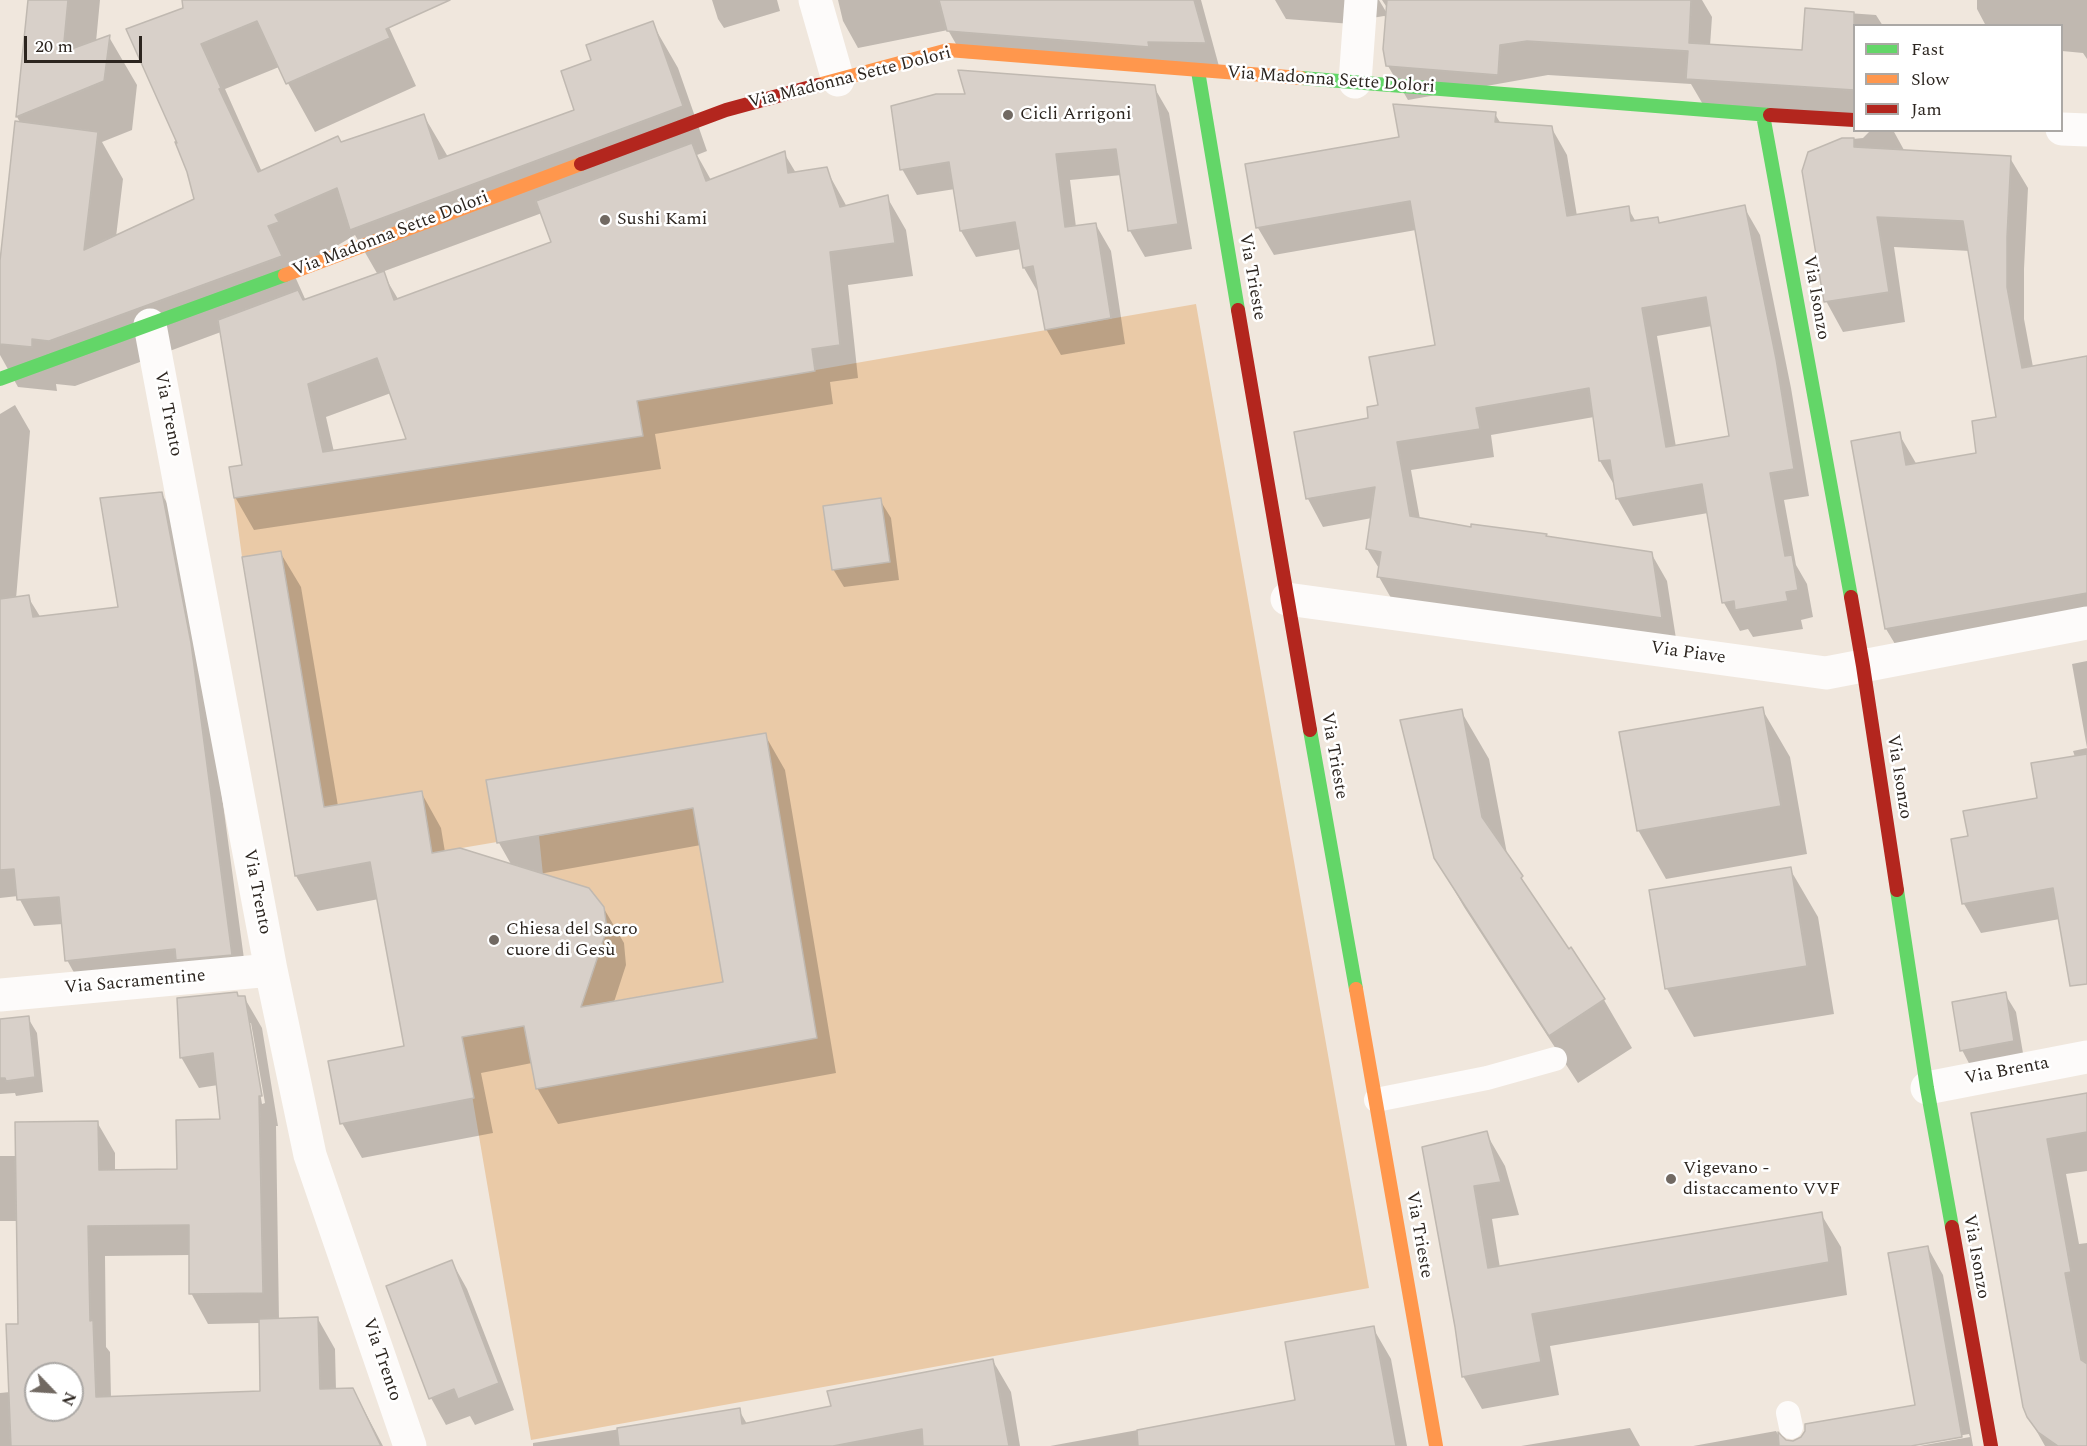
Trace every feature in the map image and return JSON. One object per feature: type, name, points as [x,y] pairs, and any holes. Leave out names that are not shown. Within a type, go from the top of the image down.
[{"type":"street","points":[[815,0],[838,80]]},
{"type":"street","points":[[1355,82],[1361,0]]},
{"type":"street","name":"Via Madonna Sette Dolori","points":[[0,378],[150,325],[726,110],[948,50],[1763,116],[1853,120]]},
{"type":"street","name":"Via Trieste","points":[[1198,71],[1287,599],[1436,1446]]},
{"type":"street","name":"Via Isonzo","points":[[1763,116],[1863,666],[1927,1088],[1991,1446]]},
{"type":"street","points":[[2063,129],[2087,130]]},
{"type":"street","name":"Via Trento","points":[[150,325],[271,970],[310,1155],[410,1446]]},
{"type":"street","name":"Via Piave","points":[[1287,599],[1826,673],[2087,623]]},
{"type":"street","name":"Via Sacramentine","points":[[0,995],[271,970]]},
{"type":"street","name":"Via Brenta","points":[[1927,1088],[2087,1057]]},
{"type":"lane","points":[[1376,1100],[1487,1078],[1555,1059]]},
{"type":"shaded area","points":[[1196,304],[1369,1288],[531,1440],[462,1037],[524,1026],[536,1089],[817,1038],[766,734],[497,842],[432,853],[422,791],[324,807],[281,551],[242,557],[234,498],[642,436],[637,401]]},
{"type":"shaded area","points":[[693,808],[723,982],[567,1009],[607,929],[604,907],[589,888],[544,885],[539,836]]},
{"type":"building","points":[[28,0],[68,0],[63,52],[110,35],[104,81],[16,117]]},
{"type":"building","points":[[182,0],[450,0],[386,29],[390,38],[286,84],[257,21],[201,44],[221,88],[219,89],[258,172],[338,136],[341,142],[424,114],[439,159],[574,110],[561,71],[591,60],[586,45],[653,21],[683,106],[350,230],[337,188],[275,215],[279,222],[268,226],[282,256],[49,341],[32,339],[32,347],[0,344],[0,261],[15,121],[98,132],[84,250],[194,199],[187,172],[175,142],[177,143],[126,29],[183,8]]},
{"type":"building","points":[[939,0],[1194,0],[1206,43],[1148,42],[1149,47],[947,31]]},
{"type":"building","points":[[1387,0],[1691,0],[1689,43],[1802,50],[1805,8],[1854,12],[1853,90],[1686,79],[1688,51],[1527,41],[1500,45],[1498,75],[1386,66],[1383,49]]},
{"type":"building","points":[[958,70],[1155,85],[1178,224],[1128,231],[1116,149],[1056,154],[1065,227],[1096,223],[1111,318],[1045,330],[1033,266],[1023,268],[1015,222],[960,231],[949,162],[900,170],[891,106],[936,94],[965,94]]},
{"type":"building","points":[[1393,104],[1496,112],[1495,122],[1552,126],[1567,216],[1629,206],[1631,221],[1658,217],[1659,223],[1745,205],[1776,359],[1794,469],[1770,473],[1785,556],[1792,555],[1798,590],[1786,592],[1788,601],[1735,610],[1734,601],[1722,603],[1702,484],[1616,499],[1610,460],[1599,461],[1589,388],[1476,408],[1480,429],[1397,442],[1410,516],[1471,527],[1471,524],[1547,534],[1546,536],[1652,552],[1662,618],[1377,577],[1381,552],[1366,549],[1375,487],[1306,499],[1294,432],[1368,418],[1367,407],[1378,405],[1369,357],[1435,345],[1410,201],[1256,228],[1245,164],[1399,137]],"holes":[[[1706,297],[1729,436],[1666,447],[1642,308]]]},
{"type":"building","points":[[1842,138],[1854,138],[1854,147],[2011,156],[2007,287],[2022,368],[2087,356],[2087,593],[1885,629],[1851,441],[1900,432],[1906,465],[1976,453],[1972,421],[1996,417],[1963,221],[1877,217],[1889,292],[1824,302],[1802,171],[1808,152]]},
{"type":"building","points":[[692,143],[706,181],[785,151],[788,173],[827,167],[840,207],[888,195],[895,243],[830,252],[840,345],[812,349],[815,371],[637,401],[643,436],[234,498],[229,467],[242,465],[218,320],[298,290],[303,300],[384,271],[394,300],[551,242],[536,201]],"holes":[[[377,358],[406,439],[323,452],[308,384]]]},
{"type":"building","points":[[162,492],[191,643],[232,955],[176,960],[175,949],[65,961],[59,897],[17,900],[14,869],[0,870],[0,599],[29,595],[33,617],[118,607],[100,498]]},
{"type":"building","points":[[881,498],[890,562],[832,570],[823,506]]},
{"type":"building","points":[[281,551],[324,807],[422,791],[432,853],[460,848],[589,888],[604,907],[607,929],[581,1007],[723,982],[693,808],[497,843],[486,780],[766,733],[817,1038],[536,1089],[524,1026],[462,1037],[474,1098],[340,1124],[328,1061],[404,1046],[370,862],[295,876],[242,557]]},
{"type":"building","points":[[1763,707],[1781,806],[1637,831],[1619,732]]},
{"type":"building","points":[[1462,709],[1482,817],[1523,876],[1521,878],[1605,999],[1549,1036],[1434,858],[1400,720]]},
{"type":"building","points":[[2087,754],[2087,984],[2070,986],[2053,888],[1962,904],[1951,839],[1968,836],[1963,811],[2037,798],[2031,763]]},
{"type":"building","points":[[1791,867],[1807,966],[1665,989],[1649,890]]},
{"type":"building","points":[[237,992],[238,996],[245,996],[262,1096],[259,1096],[263,1293],[189,1294],[189,1225],[88,1226],[90,1321],[93,1320],[96,1397],[260,1391],[259,1319],[318,1317],[320,1389],[353,1388],[381,1446],[11,1446],[6,1324],[18,1324],[15,1122],[98,1121],[99,1170],[177,1169],[176,1120],[220,1119],[213,1053],[180,1058],[177,998]]},
{"type":"building","points":[[2006,992],[2014,1041],[1960,1051],[1952,1002]]},
{"type":"building","points":[[29,1016],[35,1077],[6,1081],[5,1078],[0,1078],[0,1019]]},
{"type":"building","points":[[2087,1093],[2087,1132],[2047,1139],[2071,1272],[2065,1273],[2081,1360],[2087,1364],[2087,1446],[2058,1446],[2038,1432],[2023,1407],[1971,1113]]},
{"type":"building","points":[[1487,1131],[1501,1182],[1474,1186],[1488,1268],[1822,1212],[1829,1262],[1532,1314],[1541,1362],[1462,1377],[1422,1147]]},
{"type":"building","points":[[1928,1246],[1962,1437],[1911,1446],[1779,1446],[1778,1432],[1786,1440],[1793,1441],[1801,1437],[1805,1431],[1805,1424],[1915,1405],[1888,1253]]},
{"type":"building","points":[[452,1260],[499,1383],[458,1399],[454,1389],[429,1399],[386,1286]]},
{"type":"building","points":[[1374,1326],[1396,1446],[1138,1446],[1137,1430],[1295,1400],[1285,1342]]},
{"type":"building","points":[[993,1359],[1009,1446],[923,1446],[922,1429],[833,1446],[619,1446],[617,1428],[740,1408],[742,1424],[831,1406],[827,1391]]},
{"type":"traffic: fast","points":[[1198,71],[1238,310]]},
{"type":"traffic: fast","points":[[1301,78],[1770,115]]},
{"type":"traffic: fast","points":[[1763,115],[1851,597]]},
{"type":"traffic: fast","points":[[0,379],[285,275]]},
{"type":"traffic: fast","points":[[1310,730],[1356,989]]},
{"type":"traffic: fast","points":[[1897,890],[1927,1088],[1952,1227]]},
{"type":"traffic: slow","points":[[818,85],[948,50],[1301,78]]},
{"type":"traffic: slow","points":[[285,275],[581,164]]},
{"type":"traffic: slow","points":[[1356,989],[1436,1446]]},
{"type":"traffic: jam","points":[[581,164],[726,110],[818,85]]},
{"type":"traffic: jam","points":[[1770,115],[1853,120]]},
{"type":"traffic: jam","points":[[1238,310],[1310,730]]},
{"type":"traffic: jam","points":[[1851,597],[1897,890]]},
{"type":"traffic: jam","points":[[1952,1227],[1991,1446]]},
{"type":"place","name":"Cicli Arrigoni","points":[[1008,115]]},
{"type":"place","name":"Sushi Kami","points":[[605,220]]},
{"type":"place","name":"Chiesa del Sacro cuore di Gesù","points":[[494,940]]},
{"type":"place","name":"Vigevano - distaccamento VVF","points":[[1671,1179]]}]
